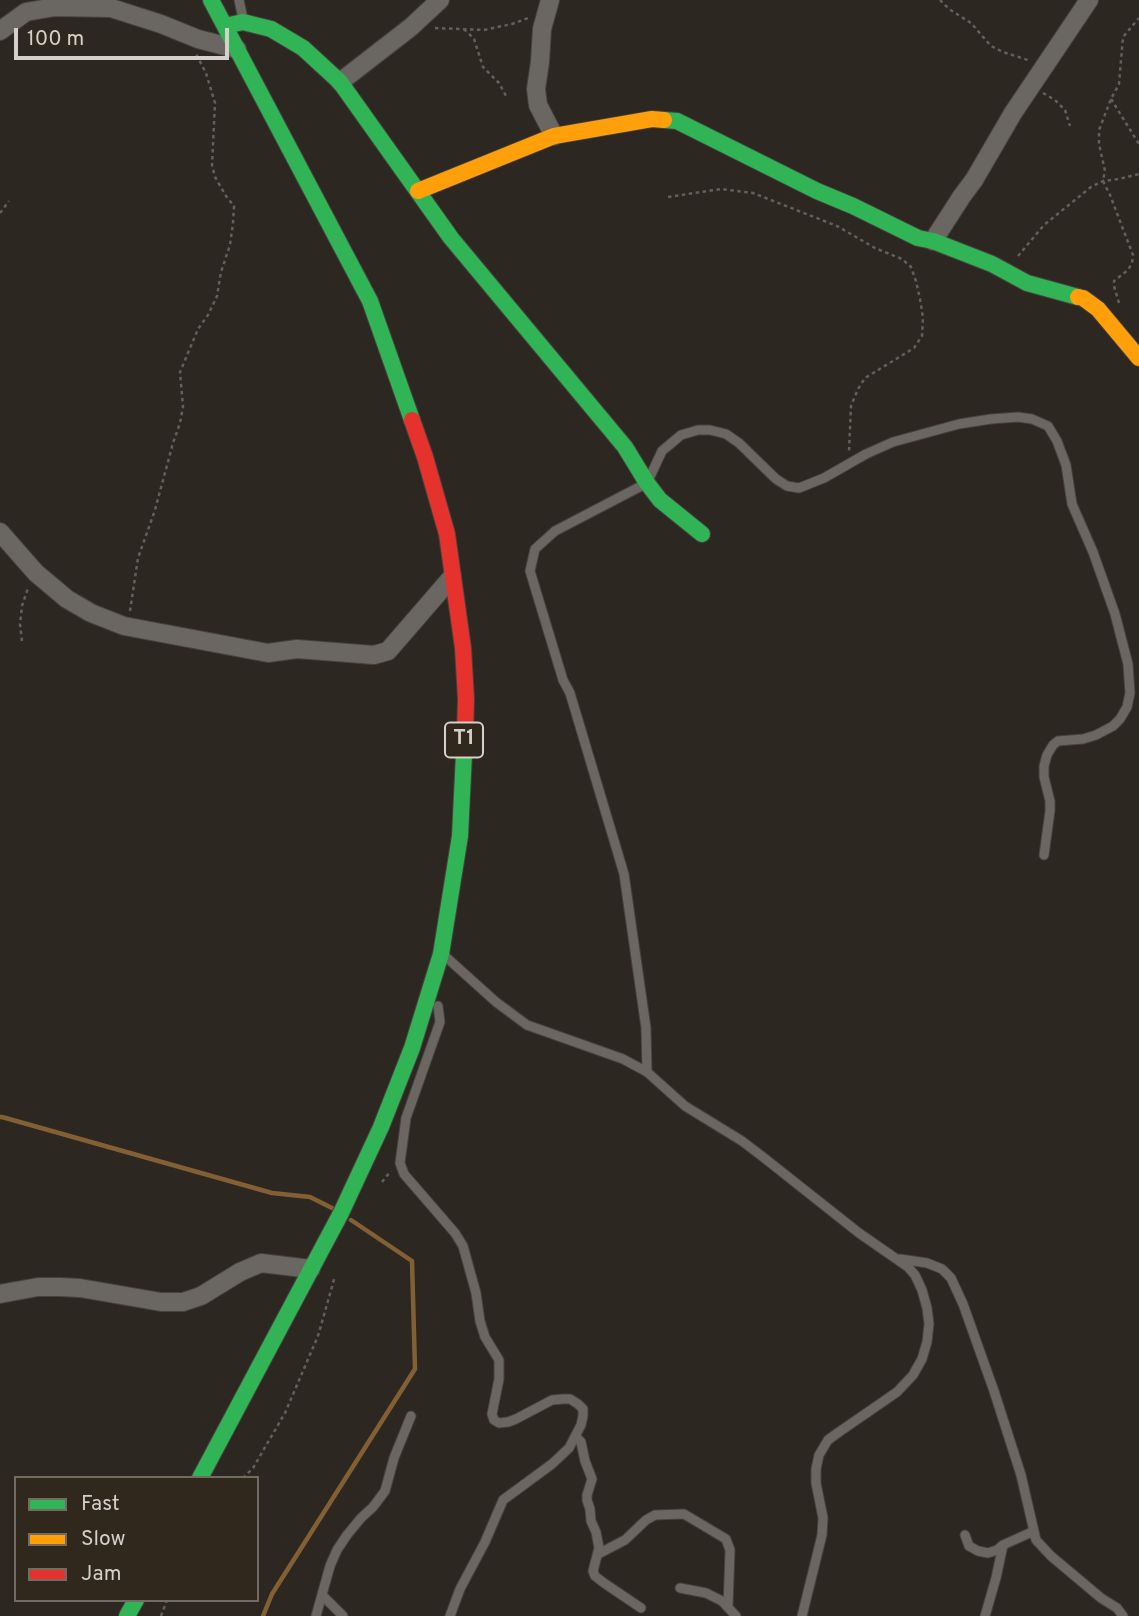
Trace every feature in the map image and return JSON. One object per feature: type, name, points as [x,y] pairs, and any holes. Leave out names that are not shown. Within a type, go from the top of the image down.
[{"type":"main road","name":"T1","points":[[201,1476],[341,1213],[381,1127],[412,1048],[441,954],[460,836],[466,699],[463,648],[447,534],[425,457],[370,301],[211,0]]},
{"type":"main road","points":[[225,26],[243,22],[271,29],[303,48],[340,82],[451,238],[625,447],[660,500],[702,534]]},
{"type":"main road","points":[[418,191],[554,136],[652,118],[677,121],[918,238],[933,241],[992,264],[1027,283],[1083,298],[1098,309],[1139,358]]},
{"type":"street","points":[[340,82],[411,27],[440,0]]},
{"type":"street","points":[[550,0],[542,29],[536,89],[538,105],[554,136]]},
{"type":"street","points":[[933,241],[974,180],[1013,113],[1089,0]]},
{"type":"street","points":[[0,31],[26,12],[55,7],[111,8],[198,39],[237,49]]},
{"type":"street","points":[[0,532],[36,573],[67,599],[91,613],[124,626],[268,653],[297,649],[374,655],[388,651],[453,577]]},
{"type":"street","points":[[0,1294],[38,1287],[60,1287],[80,1288],[161,1303],[183,1302],[201,1296],[240,1272],[261,1263],[311,1269]]},
{"type":"lane","points":[[239,0],[243,22]]},
{"type":"lane","points":[[647,1072],[646,1028],[624,874],[530,571],[535,549],[555,531],[647,483],[662,451],[681,435],[698,430],[726,434],[745,448],[776,480],[799,488],[893,442],[959,424],[1018,418],[1032,419],[1048,426],[1057,440],[1066,465],[1072,504],[1115,614],[1128,664],[1130,693],[1120,719],[1113,726],[1096,735],[1058,741],[1047,755],[1044,777],[1050,811],[1044,855]]},
{"type":"lane","points":[[441,954],[527,1025],[623,1059],[647,1072],[685,1106],[742,1141],[859,1233],[898,1259],[915,1275],[922,1290],[929,1324],[922,1359],[913,1375],[897,1392],[828,1440],[819,1455],[816,1483],[823,1518],[822,1535],[802,1616]]},
{"type":"lane","points":[[431,992],[437,1004],[440,1022],[406,1118],[400,1163],[404,1174],[463,1246],[485,1337],[499,1360],[499,1379],[492,1414],[495,1420],[499,1423],[508,1422],[552,1399],[570,1399],[583,1409],[576,1437],[569,1448],[503,1500],[460,1589],[450,1616]]},
{"type":"lane","points":[[898,1259],[927,1263],[942,1269],[951,1278],[998,1403],[1021,1475],[1036,1540],[1122,1616]]},
{"type":"lane","points":[[316,1616],[337,1550],[384,1491],[411,1416]]},
{"type":"lane","points":[[576,1437],[581,1442],[592,1479],[587,1500],[599,1548],[593,1571],[595,1576],[641,1608]]},
{"type":"lane","points":[[598,1554],[625,1540],[655,1515],[684,1514],[726,1539],[730,1550],[728,1608]]},
{"type":"lane","points":[[965,1535],[969,1546],[988,1553],[1034,1531]]},
{"type":"lane","points":[[985,1616],[1003,1545]]},
{"type":"lane","points":[[680,1588],[706,1593],[722,1601],[736,1616]]},
{"type":"lane","points":[[322,1595],[343,1616]]},
{"type":"path","points":[[411,27],[484,30],[512,24],[533,15],[550,0]]},
{"type":"path","points":[[940,0],[971,23],[991,46],[1021,58],[1047,63]]},
{"type":"path","points":[[1109,322],[1120,306],[1114,281],[1128,270],[1133,255],[1103,181],[1105,171],[1099,130],[1119,84],[1123,37],[1139,18]]},
{"type":"path","points":[[464,29],[474,39],[483,67],[499,83],[506,96]]},
{"type":"path","points":[[124,626],[131,605],[138,558],[155,510],[183,407],[180,372],[216,296],[233,223],[234,206],[215,177],[212,165],[215,103],[212,88],[194,51],[179,32]]},
{"type":"path","points":[[1111,99],[1139,144]]},
{"type":"path","points":[[1005,272],[1044,225],[1091,187],[1103,181],[1139,174]]},
{"type":"path","points":[[668,197],[721,189],[753,193],[837,226],[875,248],[902,259],[911,267],[920,299],[922,336],[914,348],[866,378],[858,389],[851,406],[851,442],[847,464]]},
{"type":"path","points":[[0,213],[9,201]]},
{"type":"path","points":[[22,641],[22,606],[36,573]]},
{"type":"path","points":[[377,1192],[383,1181],[400,1163]]},
{"type":"path","points":[[245,1476],[253,1468],[285,1413],[318,1336],[335,1276]]},
{"type":"waterway","points":[[0,1117],[272,1193],[310,1197],[332,1208]]},
{"type":"waterway","points":[[263,1616],[272,1594],[415,1369],[412,1261],[351,1220]]},
{"type":"traffic: fast","points":[[211,0],[370,301],[412,420]]},
{"type":"traffic: fast","points":[[225,26],[243,22],[271,29],[303,48],[340,82],[451,238],[625,447],[660,500],[702,534]]},
{"type":"traffic: fast","points":[[664,120],[677,121],[918,238],[933,241],[992,264],[1027,283],[1078,297]]},
{"type":"traffic: fast","points":[[201,1476],[341,1213],[381,1127],[412,1048],[441,954],[460,836],[465,733]]},
{"type":"traffic: fast","points":[[127,1616],[135,1602]]},
{"type":"traffic: slow","points":[[418,191],[554,136],[652,119],[664,120]]},
{"type":"traffic: slow","points":[[1078,297],[1098,309],[1139,358]]},
{"type":"traffic: jam","points":[[412,420],[447,534],[463,648],[465,733]]}]
